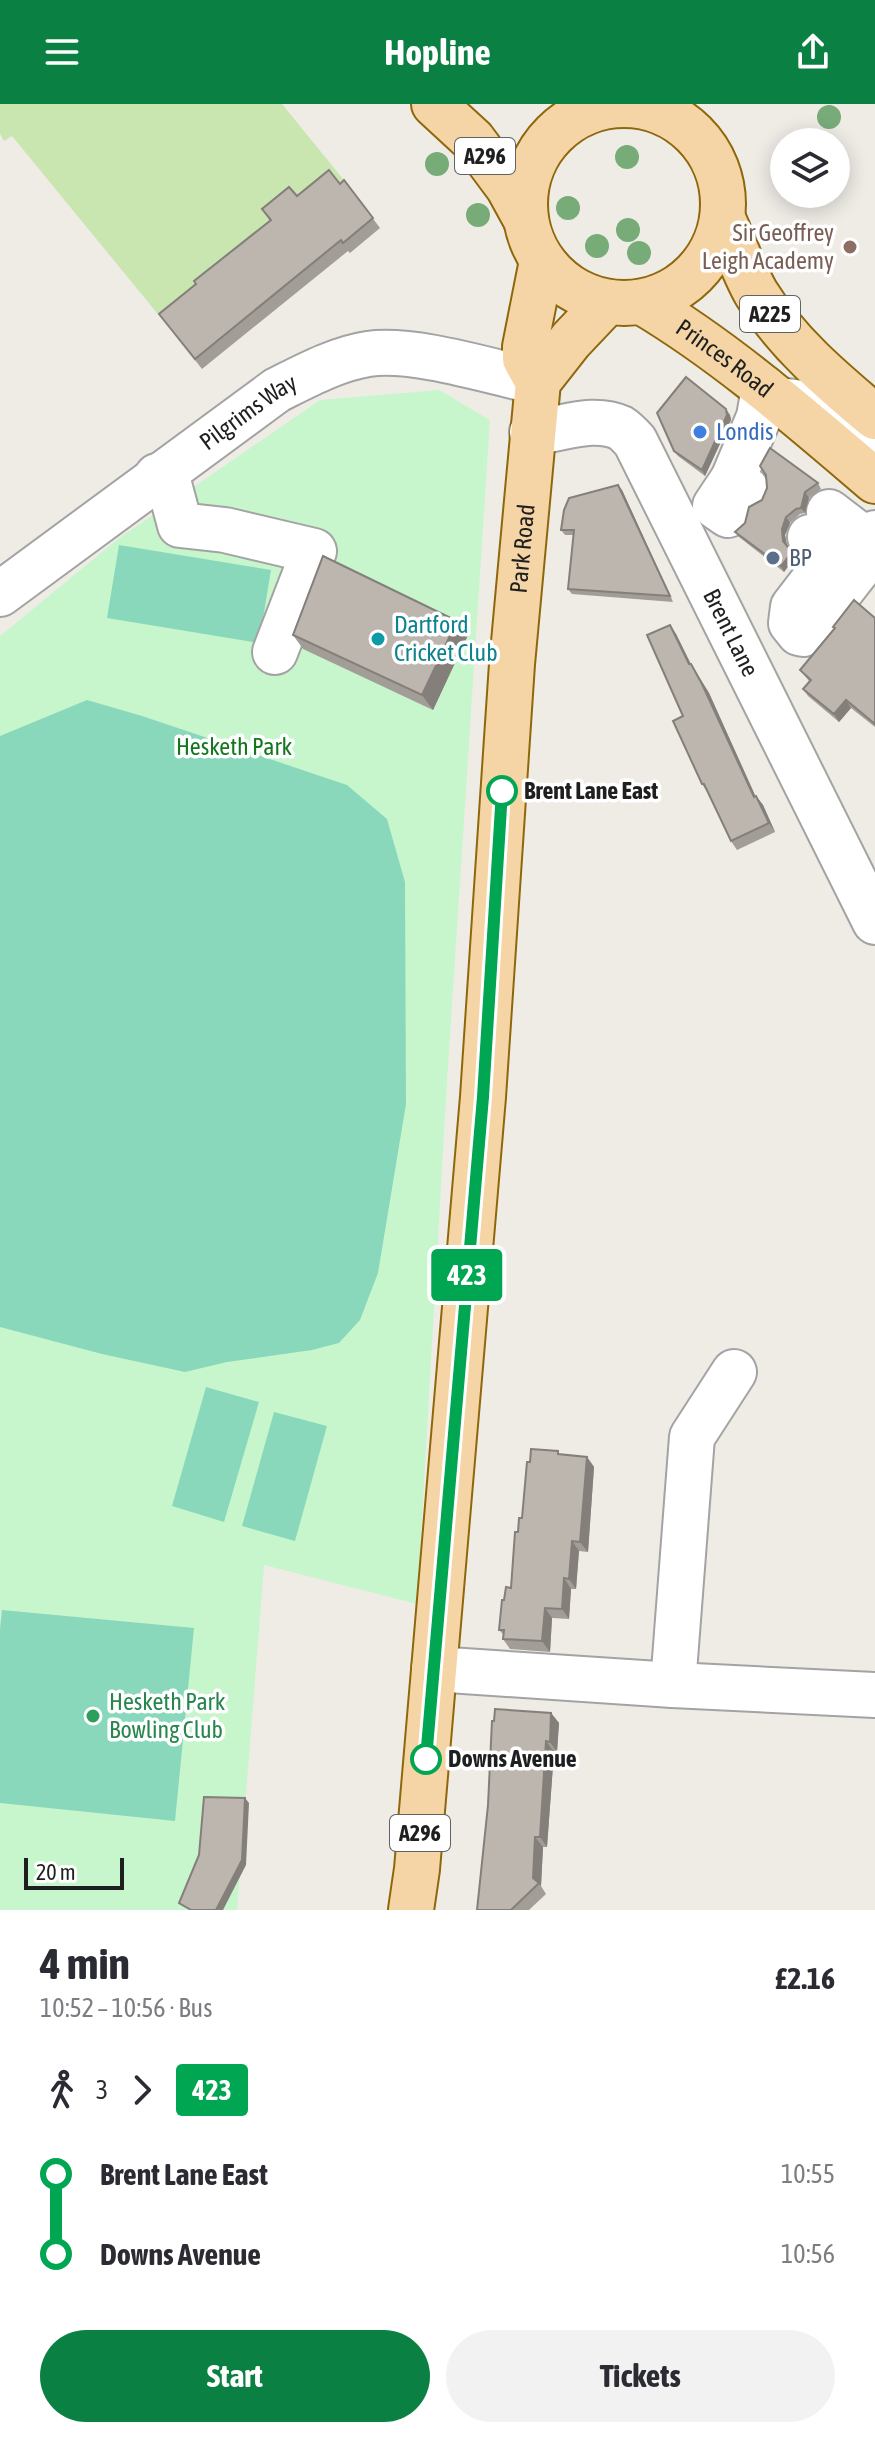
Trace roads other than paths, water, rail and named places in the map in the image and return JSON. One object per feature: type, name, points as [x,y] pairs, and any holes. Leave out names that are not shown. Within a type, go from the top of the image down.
[{"type":"main road","name":"A296","points":[[434,104],[473,140],[508,187],[525,218]]},
{"type":"main road","points":[[620,104],[677,112],[716,165],[723,192],[723,219],[713,249],[696,274],[671,292],[625,302],[588,297],[555,276],[542,261],[525,218],[526,187],[536,158],[568,110],[620,104]]},
{"type":"main road","name":"A225","points":[[723,219],[754,289],[786,336],[864,400]]},
{"type":"main road","name":"Park Road","points":[[411,1910],[483,1097],[510,677],[538,382],[525,359],[525,347],[542,261]]},
{"type":"main road","points":[[538,382],[571,340],[625,302]]},
{"type":"main road","name":"Princes Road","points":[[625,302],[671,319],[772,394],[875,481]]},
{"type":"street","name":"Pilgrims Way","points":[[0,594],[277,390],[324,367],[369,354],[417,355],[538,382]]},
{"type":"street","points":[[744,479],[759,417],[772,394],[828,406],[875,444]]},
{"type":"street","name":"Brent Lane","points":[[532,432],[556,430],[585,422],[622,429],[635,441],[875,922]]},
{"type":"street","points":[[157,476],[169,484],[180,525],[225,530],[314,551],[275,652]]},
{"type":"street","points":[[673,1685],[692,1437],[734,1372]]},
{"type":"street","points":[[434,1669],[875,1695]]},
{"type":"place","name":"Sir Geoffrey Leigh Academy","points":[[850,247]]},
{"type":"place","name":"Londis","points":[[700,432]]},
{"type":"place","name":"BP","points":[[773,558]]},
{"type":"place","name":"Dartford Cricket Club","points":[[378,639]]},
{"type":"place","name":"Brent Lane East","points":[[502,791]]},
{"type":"place","name":"Hesketh Park Bowling Club","points":[[93,1716]]},
{"type":"place","name":"Downs Avenue","points":[[426,1759]]},
{"type":"park label","name":"Hesketh Park","points":[[234,747]]}]
